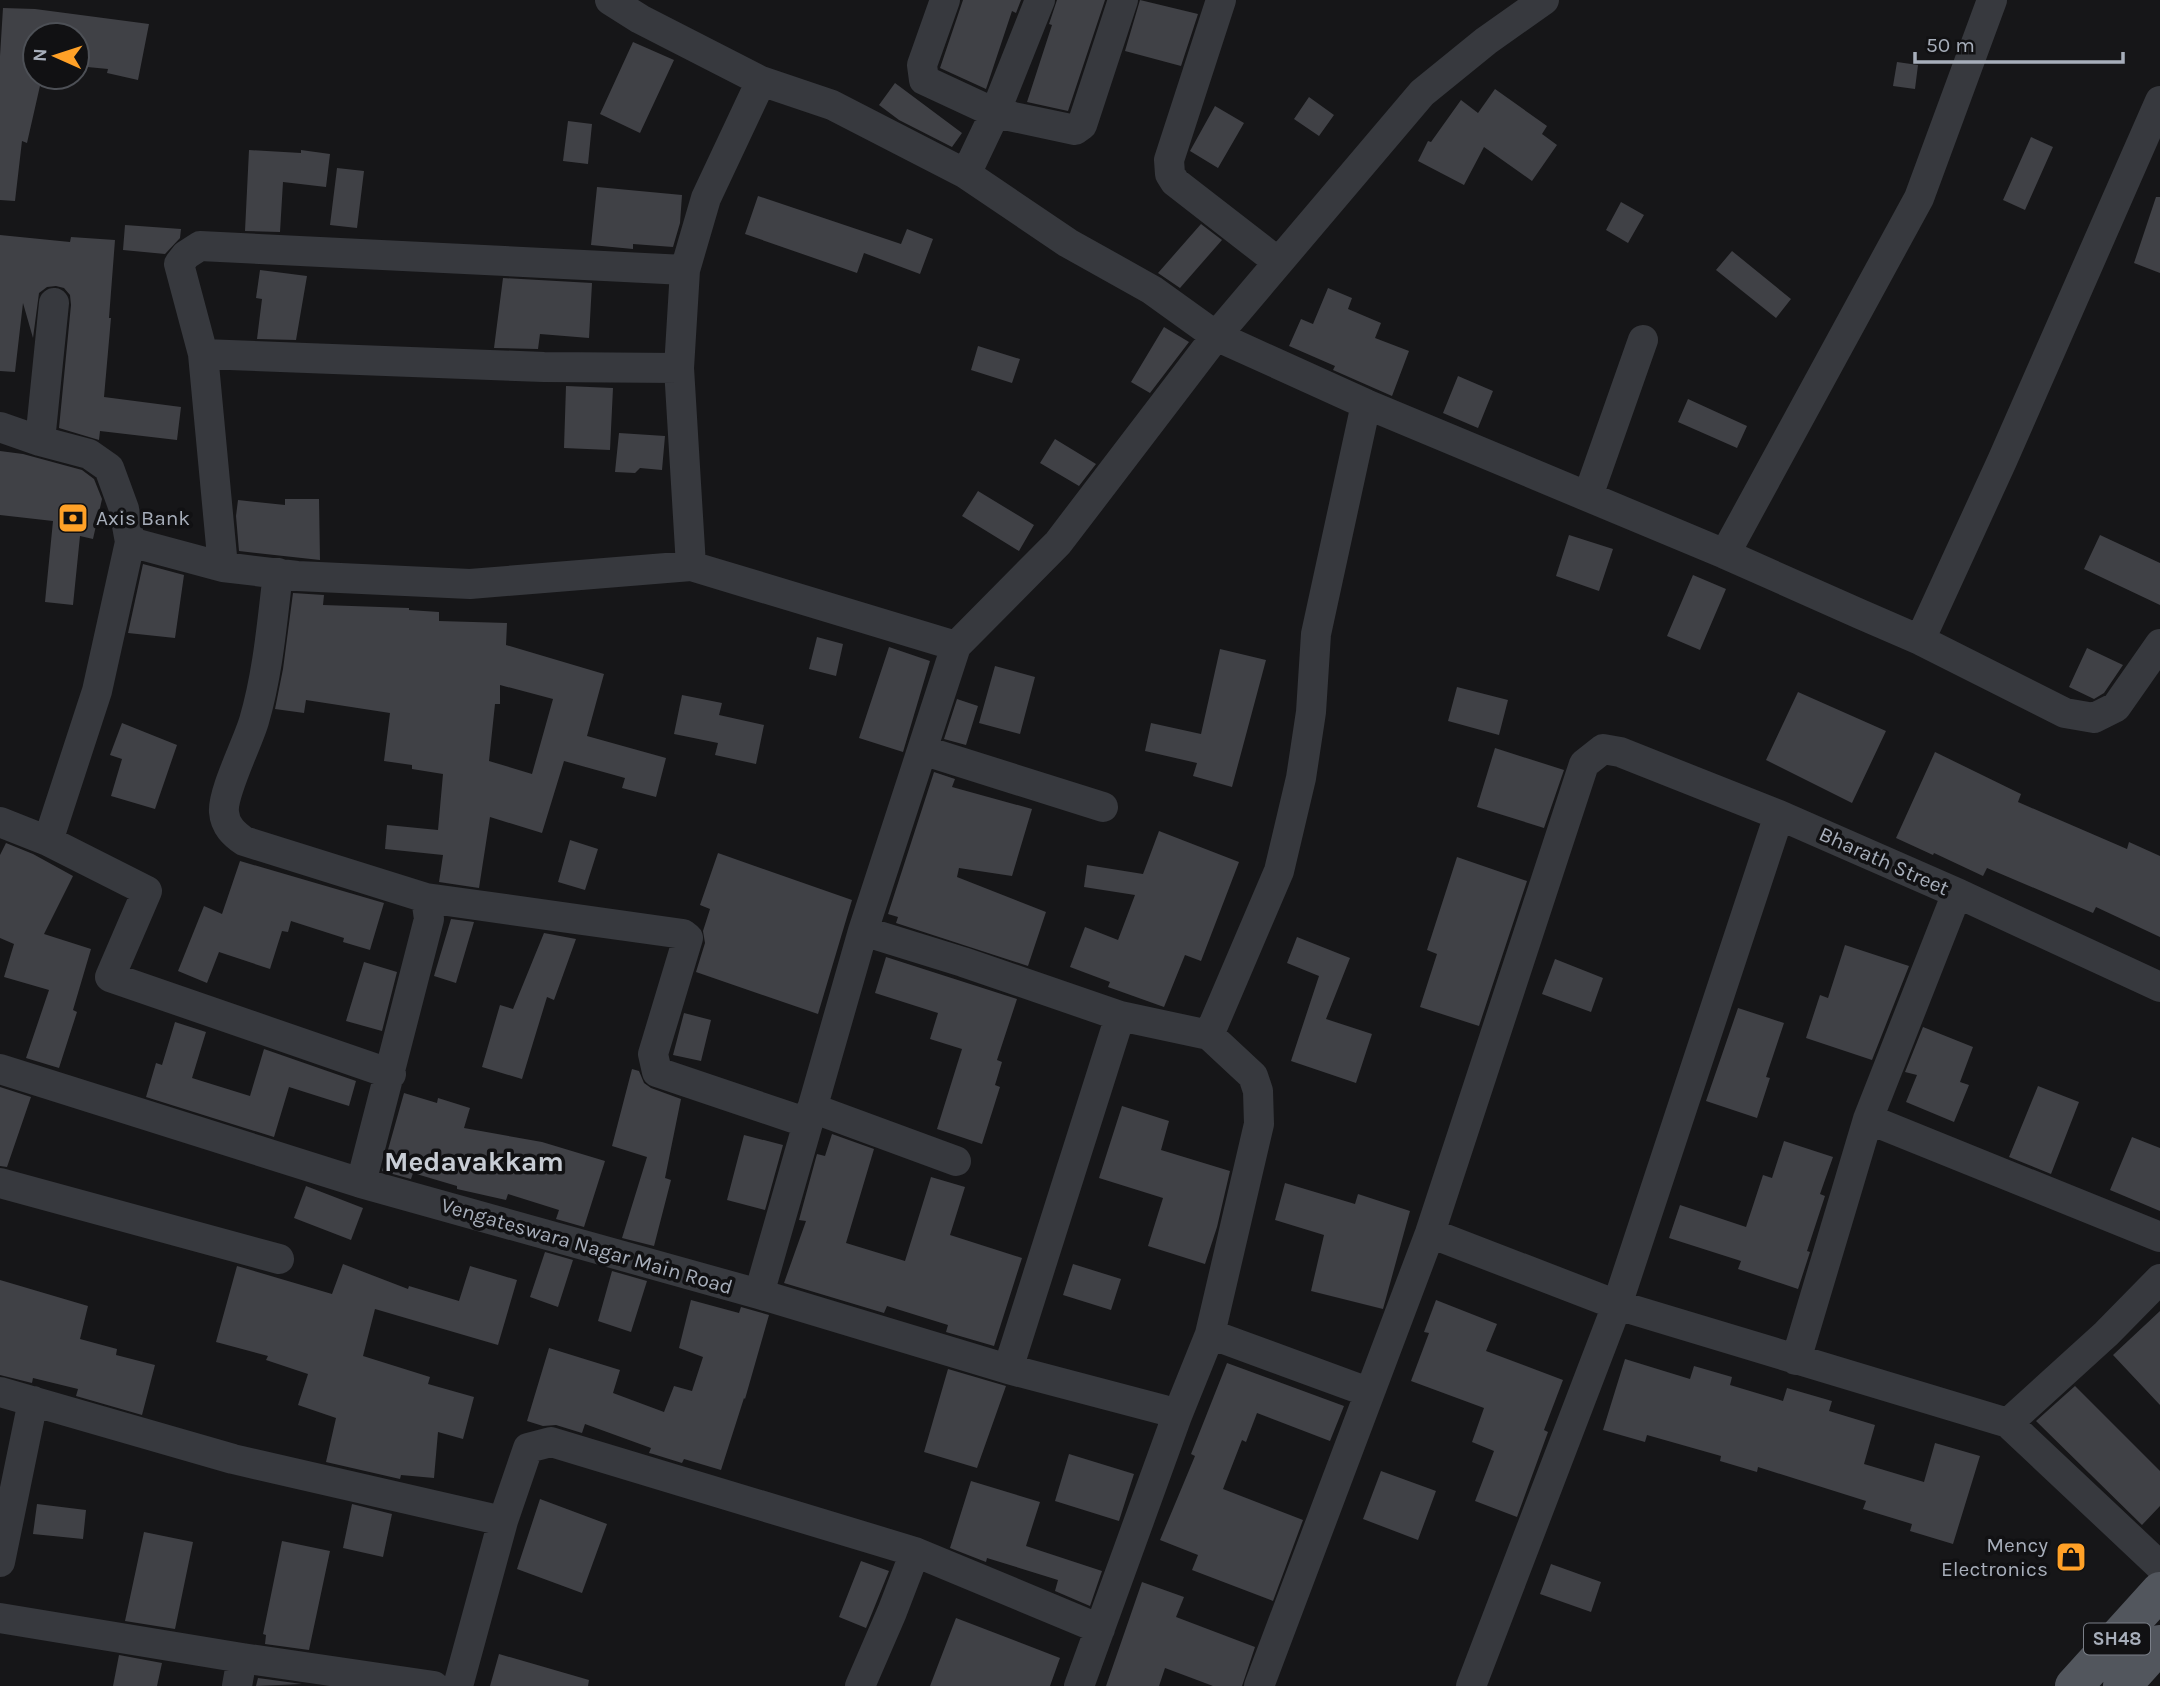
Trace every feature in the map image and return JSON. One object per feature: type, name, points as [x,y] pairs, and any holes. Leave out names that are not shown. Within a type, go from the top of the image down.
[{"type":"main road","name":"SH48","points":[[2074,1686],[2160,1591]]},
{"type":"main road","points":[[2122,1686],[2160,1644]]},
{"type":"street","points":[[610,0],[640,19],[761,81],[832,105],[966,174],[1068,243],[1152,290],[1216,336],[1366,404],[1725,554],[1920,640],[2065,713],[2094,718],[2116,707],[2160,644]]},
{"type":"street","points":[[945,0],[922,65],[924,80],[995,113],[1070,130],[1080,129],[1122,0]]},
{"type":"street","points":[[966,174],[995,113],[1040,0]]},
{"type":"street","points":[[1221,0],[1168,160],[1170,174],[1175,182],[1278,262]]},
{"type":"street","points":[[759,1294],[863,931],[956,646],[1058,542],[1216,336],[1422,93],[1486,41],[1544,0]]},
{"type":"street","points":[[1725,554],[1919,198],[1992,0]]},
{"type":"street","points":[[691,566],[679,368],[685,270],[706,198],[761,81]]},
{"type":"street","points":[[1920,640],[2160,101]]},
{"type":"street","points":[[223,567],[203,354],[179,264],[186,255],[200,246],[685,270]]},
{"type":"street","points":[[40,441],[54,303]]},
{"type":"street","points":[[1588,496],[1643,340]]},
{"type":"street","points":[[203,354],[544,367],[679,368]]},
{"type":"street","points":[[1209,1035],[1279,871],[1301,778],[1311,712],[1316,634],[1366,404]]},
{"type":"street","points":[[0,427],[89,454],[109,468],[124,509],[130,542],[97,691],[48,841]]},
{"type":"street","points":[[130,542],[223,567],[278,573],[470,584],[691,566],[956,646]]},
{"type":"street","points":[[278,573],[266,673],[254,722],[223,811],[231,832],[244,841],[426,898],[683,934],[688,938],[653,1054],[657,1072],[956,1161]]},
{"type":"street","name":"Bharath Street","points":[[1430,1233],[1584,764],[1603,749],[1620,752],[1779,815],[1957,893],[2160,987]]},
{"type":"street","points":[[922,750],[1103,807]]},
{"type":"street","points":[[1471,1686],[1617,1305],[1779,815]]},
{"type":"street","points":[[0,822],[48,841],[147,891],[110,977],[391,1074]]},
{"type":"street","points":[[1796,1360],[1868,1119],[1957,893]]},
{"type":"street","points":[[360,1183],[391,1074],[429,919],[426,898]]},
{"type":"street","points":[[863,931],[1120,1016],[1209,1035],[1252,1076],[1258,1091],[1259,1124],[1210,1334],[1177,1416],[1079,1686]]},
{"type":"street","points":[[1008,1369],[1120,1016]]},
{"type":"street","name":"Vengateswara Nagar Main Road","points":[[0,1069],[360,1183],[759,1294],[1008,1369],[1164,1410],[1177,1416]]},
{"type":"street","points":[[1868,1119],[2160,1237]]},
{"type":"street","points":[[0,1183],[279,1259]]},
{"type":"street","points":[[1259,1686],[1430,1233],[1617,1305],[2008,1423],[2160,1566]]},
{"type":"street","points":[[2008,1423],[2106,1334],[2160,1279]]},
{"type":"street","points":[[1210,1334],[1368,1392]]},
{"type":"street","points":[[0,1392],[233,1459],[503,1521]]},
{"type":"street","points":[[0,1562],[33,1401]]},
{"type":"street","points":[[458,1686],[503,1521],[528,1448],[551,1441],[915,1552],[1100,1629]]},
{"type":"street","points":[[860,1686],[915,1552]]},
{"type":"street","points":[[0,1618],[239,1672],[434,1686]]},
{"type":"building","points":[[963,0],[1021,0],[1016,13],[1012,11],[986,89],[940,68]]},
{"type":"building","points":[[1057,0],[1105,0],[1068,111],[1027,102],[1052,25],[1049,24]]},
{"type":"building","points":[[1140,0],[1198,14],[1181,66],[1125,51]]},
{"type":"building","points":[[3,8],[35,9],[149,24],[138,80],[107,73],[108,69],[91,67],[91,21],[21,21],[21,91],[39,91],[27,143],[22,141],[15,201],[0,200],[0,56]]},
{"type":"building","points":[[633,42],[674,60],[640,133],[600,114]]},
{"type":"building","points":[[1897,62],[1918,65],[1915,89],[1893,86]]},
{"type":"building","points":[[895,83],[962,133],[952,147],[899,120],[879,105]]},
{"type":"building","points":[[1495,89],[1547,126],[1542,134],[1557,145],[1532,181],[1484,147],[1464,185],[1418,161],[1428,141],[1431,142],[1461,100],[1478,113]]},
{"type":"building","points":[[1309,97],[1334,115],[1319,136],[1294,119]]},
{"type":"building","points":[[1215,106],[1244,123],[1218,168],[1190,151]]},
{"type":"building","points":[[568,121],[592,124],[588,164],[563,161]]},
{"type":"building","points":[[2031,137],[2053,147],[2025,210],[2003,200]]},
{"type":"building","points":[[249,150],[301,153],[301,150],[330,154],[326,187],[283,182],[280,232],[245,231]]},
{"type":"building","points":[[337,168],[364,171],[357,228],[330,225]]},
{"type":"building","points":[[597,187],[682,195],[680,223],[673,247],[633,244],[633,249],[591,245]]},
{"type":"building","points":[[758,196],[901,244],[907,229],[933,239],[920,274],[864,253],[857,273],[745,234]]},
{"type":"building","points":[[2156,197],[2160,197],[2160,273],[2134,263]]},
{"type":"building","points":[[1621,202],[1644,215],[1628,243],[1606,230]]},
{"type":"building","points":[[1201,224],[1222,240],[1180,288],[1158,273]]},
{"type":"building","points":[[125,225],[181,229],[180,238],[165,254],[123,250]]},
{"type":"building","points":[[0,235],[70,242],[71,237],[115,240],[104,397],[181,407],[177,440],[100,431],[99,440],[59,428],[71,305],[70,295],[64,288],[47,287],[39,293],[33,338],[23,303],[15,372],[0,371]]},
{"type":"building","points":[[1732,251],[1791,299],[1776,318],[1716,270]]},
{"type":"building","points":[[260,270],[307,276],[296,340],[257,339],[262,299],[256,298]]},
{"type":"building","points":[[503,278],[592,283],[589,338],[540,334],[538,349],[494,348]]},
{"type":"building","points":[[1328,288],[1352,298],[1348,309],[1381,323],[1375,338],[1409,351],[1392,396],[1333,370],[1335,366],[1289,346],[1301,319],[1313,324]]},
{"type":"building","points":[[1164,327],[1189,342],[1150,393],[1131,382]]},
{"type":"building","points":[[978,346],[1020,359],[1012,383],[971,370]]},
{"type":"building","points":[[1458,376],[1493,391],[1478,428],[1443,413]]},
{"type":"building","points":[[566,386],[613,388],[610,450],[564,448]]},
{"type":"building","points":[[1688,399],[1747,426],[1737,448],[1678,422]]},
{"type":"building","points":[[619,433],[665,436],[662,470],[640,468],[635,473],[615,472]]},
{"type":"building","points":[[1055,439],[1096,464],[1079,486],[1040,463]]},
{"type":"building","points":[[0,451],[23,454],[82,470],[94,479],[102,499],[93,539],[80,536],[73,605],[45,602],[53,521],[0,515]]},
{"type":"building","points":[[978,491],[1034,525],[1019,551],[962,516]]},
{"type":"building","points":[[285,499],[319,499],[320,560],[239,551],[236,516],[238,500],[285,505]]},
{"type":"building","points":[[1569,535],[1613,549],[1599,591],[1556,576]]},
{"type":"building","points":[[2100,535],[2160,563],[2160,605],[2084,569]]},
{"type":"building","points":[[143,564],[184,575],[175,638],[128,633]]},
{"type":"building","points":[[1693,575],[1726,589],[1700,650],[1667,636]]},
{"type":"building","points":[[293,593],[324,595],[323,605],[409,608],[439,612],[439,621],[507,623],[506,645],[604,674],[587,736],[666,758],[656,797],[622,788],[625,778],[564,761],[542,833],[490,817],[479,888],[439,882],[443,855],[385,849],[387,825],[438,830],[443,774],[412,769],[412,765],[384,761],[390,713],[306,700],[304,713],[275,709]],"holes":[[[500,685],[553,699],[532,774],[489,761],[495,704],[500,704]]]},
{"type":"building","points":[[817,637],[843,644],[836,676],[809,669]]},
{"type":"building","points":[[889,647],[930,661],[903,752],[859,738]]},
{"type":"building","points":[[2087,648],[2123,665],[2104,693],[2094,699],[2069,687]]},
{"type":"building","points":[[1220,649],[1266,660],[1232,787],[1193,776],[1197,763],[1145,751],[1151,723],[1201,734]]},
{"type":"building","points":[[995,666],[1035,677],[1020,734],[979,723]]},
{"type":"building","points":[[1457,687],[1508,700],[1499,735],[1448,721]]},
{"type":"building","points":[[1798,692],[1886,731],[1852,803],[1766,760]]},
{"type":"building","points":[[682,695],[722,703],[719,715],[764,725],[756,764],[715,755],[718,743],[674,734]]},
{"type":"building","points":[[957,699],[978,706],[966,745],[944,739]]},
{"type":"building","points":[[122,723],[177,745],[155,809],[111,796],[122,759],[110,755]]},
{"type":"building","points":[[1495,748],[1564,770],[1544,828],[1477,807]]},
{"type":"building","points":[[1935,752],[2021,794],[2018,802],[2127,849],[2129,842],[2160,856],[2160,937],[2096,907],[2093,913],[1987,868],[1983,876],[1896,838]]},
{"type":"building","points":[[934,772],[955,779],[952,787],[1032,809],[1012,876],[959,868],[957,877],[1046,912],[1028,966],[896,923],[898,917],[888,914]]},
{"type":"building","points":[[1159,831],[1239,862],[1201,961],[1185,955],[1164,1007],[1108,987],[1110,982],[1070,967],[1085,927],[1118,940],[1135,895],[1084,887],[1087,865],[1143,874]]},
{"type":"building","points":[[570,840],[598,849],[585,890],[558,882]]},
{"type":"building","points":[[6,843],[73,876],[44,934],[91,949],[73,1010],[77,1012],[59,1068],[26,1058],[49,990],[4,977],[14,944],[0,938],[0,855]]},
{"type":"building","points":[[718,853],[852,900],[818,1014],[696,972],[705,943],[703,931],[710,909],[700,905]]},
{"type":"building","points":[[1457,857],[1527,881],[1479,1026],[1420,1007],[1437,954],[1427,950]]},
{"type":"building","points":[[240,861],[384,903],[370,950],[343,942],[344,938],[291,921],[288,932],[282,931],[270,969],[219,952],[207,983],[178,971],[204,906],[222,914]]},
{"type":"building","points":[[451,919],[474,922],[456,983],[434,976]]},
{"type":"building","points":[[544,933],[576,939],[554,1000],[547,997],[522,1079],[482,1067],[500,1005],[513,1009]]},
{"type":"building","points":[[1297,937],[1350,958],[1326,1019],[1372,1034],[1356,1083],[1291,1061],[1319,976],[1287,963]]},
{"type":"building","points":[[1845,945],[1909,966],[1872,1060],[1806,1038],[1820,995],[1828,998]]},
{"type":"building","points":[[886,957],[1017,999],[997,1060],[1002,1062],[995,1085],[1000,1087],[982,1144],[937,1129],[962,1049],[930,1039],[938,1013],[875,993]]},
{"type":"building","points":[[1555,959],[1603,978],[1591,1012],[1542,994]]},
{"type":"building","points":[[364,962],[397,972],[382,1031],[346,1021]]},
{"type":"building","points":[[1738,1008],[1784,1023],[1766,1077],[1770,1078],[1757,1118],[1706,1101]]},
{"type":"building","points":[[684,1013],[711,1020],[701,1061],[673,1055]]},
{"type":"building","points":[[175,1022],[206,1032],[192,1078],[250,1096],[264,1049],[356,1081],[349,1106],[289,1087],[274,1137],[146,1097],[156,1063],[162,1065]]},
{"type":"building","points":[[1923,1027],[1973,1047],[1960,1082],[1969,1085],[1954,1122],[1906,1102],[1917,1075],[1905,1072]]},
{"type":"building","points":[[632,1069],[639,1071],[644,1083],[651,1088],[681,1099],[665,1178],[671,1180],[654,1246],[622,1238],[647,1157],[612,1146]]},
{"type":"building","points":[[2038,1086],[2079,1102],[2051,1174],[2009,1157]]},
{"type":"building","points":[[0,1087],[31,1097],[7,1167],[0,1166]]},
{"type":"building","points":[[404,1093],[437,1103],[438,1098],[470,1108],[464,1128],[542,1142],[605,1161],[584,1227],[556,1219],[559,1210],[508,1194],[506,1200],[457,1189],[457,1186],[413,1173],[411,1179],[382,1171]]},
{"type":"building","points":[[1122,1106],[1169,1121],[1161,1150],[1230,1171],[1205,1264],[1148,1246],[1163,1198],[1099,1178]]},
{"type":"building","points":[[832,1134],[874,1149],[846,1243],[905,1261],[931,1177],[965,1187],[950,1235],[1022,1258],[994,1346],[946,1332],[948,1325],[887,1306],[884,1313],[784,1283],[806,1221],[799,1220],[817,1154],[825,1156]]},
{"type":"building","points":[[744,1135],[783,1145],[765,1210],[727,1200]]},
{"type":"building","points":[[2132,1137],[2160,1148],[2160,1211],[2110,1190]]},
{"type":"building","points":[[1784,1141],[1833,1157],[1820,1194],[1825,1196],[1798,1289],[1738,1269],[1741,1261],[1669,1238],[1680,1205],[1746,1227],[1763,1175],[1772,1178]]},
{"type":"building","points":[[1285,1183],[1355,1204],[1358,1194],[1410,1211],[1383,1309],[1311,1291],[1324,1235],[1275,1220]]},
{"type":"building","points":[[306,1186],[363,1208],[351,1240],[294,1218]]},
{"type":"building","points":[[545,1252],[573,1260],[558,1307],[530,1297]]},
{"type":"building","points":[[343,1264],[408,1289],[409,1286],[459,1301],[470,1266],[517,1280],[498,1345],[375,1309],[363,1356],[430,1377],[428,1384],[474,1397],[463,1439],[438,1432],[434,1478],[401,1475],[400,1479],[326,1462],[336,1418],[298,1405],[308,1374],[266,1360],[268,1356],[216,1342],[237,1266],[332,1294]]},
{"type":"building","points":[[1073,1264],[1121,1279],[1111,1310],[1063,1295]]},
{"type":"building","points":[[612,1271],[647,1281],[631,1332],[598,1321]]},
{"type":"building","points":[[0,1280],[88,1306],[80,1339],[117,1349],[116,1355],[155,1365],[142,1415],[76,1396],[78,1389],[33,1378],[32,1383],[0,1375]]},
{"type":"building","points":[[691,1300],[739,1313],[741,1307],[769,1315],[721,1470],[684,1459],[682,1463],[649,1453],[651,1448],[585,1424],[582,1433],[556,1425],[543,1426],[527,1421],[549,1348],[620,1370],[613,1393],[664,1412],[674,1386],[692,1391],[703,1357],[679,1348]]},
{"type":"building","points":[[1436,1300],[1497,1324],[1486,1351],[1563,1380],[1544,1430],[1548,1432],[1517,1517],[1475,1501],[1494,1451],[1472,1442],[1484,1408],[1411,1381],[1429,1333],[1424,1332]]},
{"type":"building","points":[[2160,1311],[2160,1405],[2113,1355]]},
{"type":"building","points":[[1625,1359],[1690,1379],[1694,1366],[1732,1377],[1730,1385],[1783,1401],[1787,1388],[1832,1401],[1829,1411],[1875,1425],[1864,1464],[1924,1482],[1935,1443],[1980,1456],[1953,1544],[1910,1531],[1912,1524],[1863,1509],[1866,1501],[1758,1467],[1757,1472],[1720,1461],[1721,1456],[1647,1435],[1645,1442],[1603,1430]]},
{"type":"building","points":[[1227,1363],[1344,1406],[1330,1441],[1257,1413],[1246,1442],[1242,1440],[1223,1489],[1303,1520],[1273,1601],[1192,1570],[1198,1555],[1160,1540],[1195,1456],[1191,1454]]},
{"type":"building","points":[[948,1369],[1006,1386],[977,1468],[924,1452]]},
{"type":"building","points":[[2075,1386],[2160,1471],[2160,1506],[2142,1525],[2036,1421]]},
{"type":"building","points":[[1069,1454],[1134,1474],[1119,1521],[1055,1501]]},
{"type":"building","points":[[1381,1471],[1436,1491],[1418,1540],[1363,1519]]},
{"type":"building","points":[[971,1481],[1040,1502],[1026,1546],[1102,1571],[1090,1606],[1055,1591],[1058,1580],[987,1558],[986,1562],[950,1548]]},
{"type":"building","points":[[540,1499],[607,1524],[582,1593],[517,1569]]},
{"type":"building","points":[[37,1504],[86,1510],[83,1539],[33,1534]]},
{"type":"building","points":[[352,1504],[392,1514],[383,1557],[343,1548]]},
{"type":"building","points":[[144,1532],[193,1542],[175,1629],[125,1621]]},
{"type":"building","points":[[282,1541],[330,1551],[309,1650],[265,1644],[266,1635],[263,1634]]},
{"type":"building","points":[[861,1561],[889,1571],[866,1628],[839,1617]]},
{"type":"building","points":[[1551,1564],[1601,1582],[1591,1612],[1540,1594]]},
{"type":"building","points":[[1142,1582],[1184,1597],[1176,1617],[1255,1647],[1242,1686],[1213,1686],[1165,1668],[1159,1686],[1106,1686]]},
{"type":"building","points":[[956,1618],[1060,1658],[1050,1686],[930,1686]]},
{"type":"building","points":[[499,1654],[589,1680],[588,1686],[490,1686]]},
{"type":"building","points":[[119,1655],[162,1663],[157,1686],[113,1686]]},
{"type":"building","points":[[258,1678],[302,1684],[256,1686]]},
{"type":"place","name":"Axis Bank","points":[[73,518]]},
{"type":"place","name":"Mency Electronics","points":[[2071,1557]]},
{"type":"district","name":"Medavakkam","points":[[474,1161]]}]
